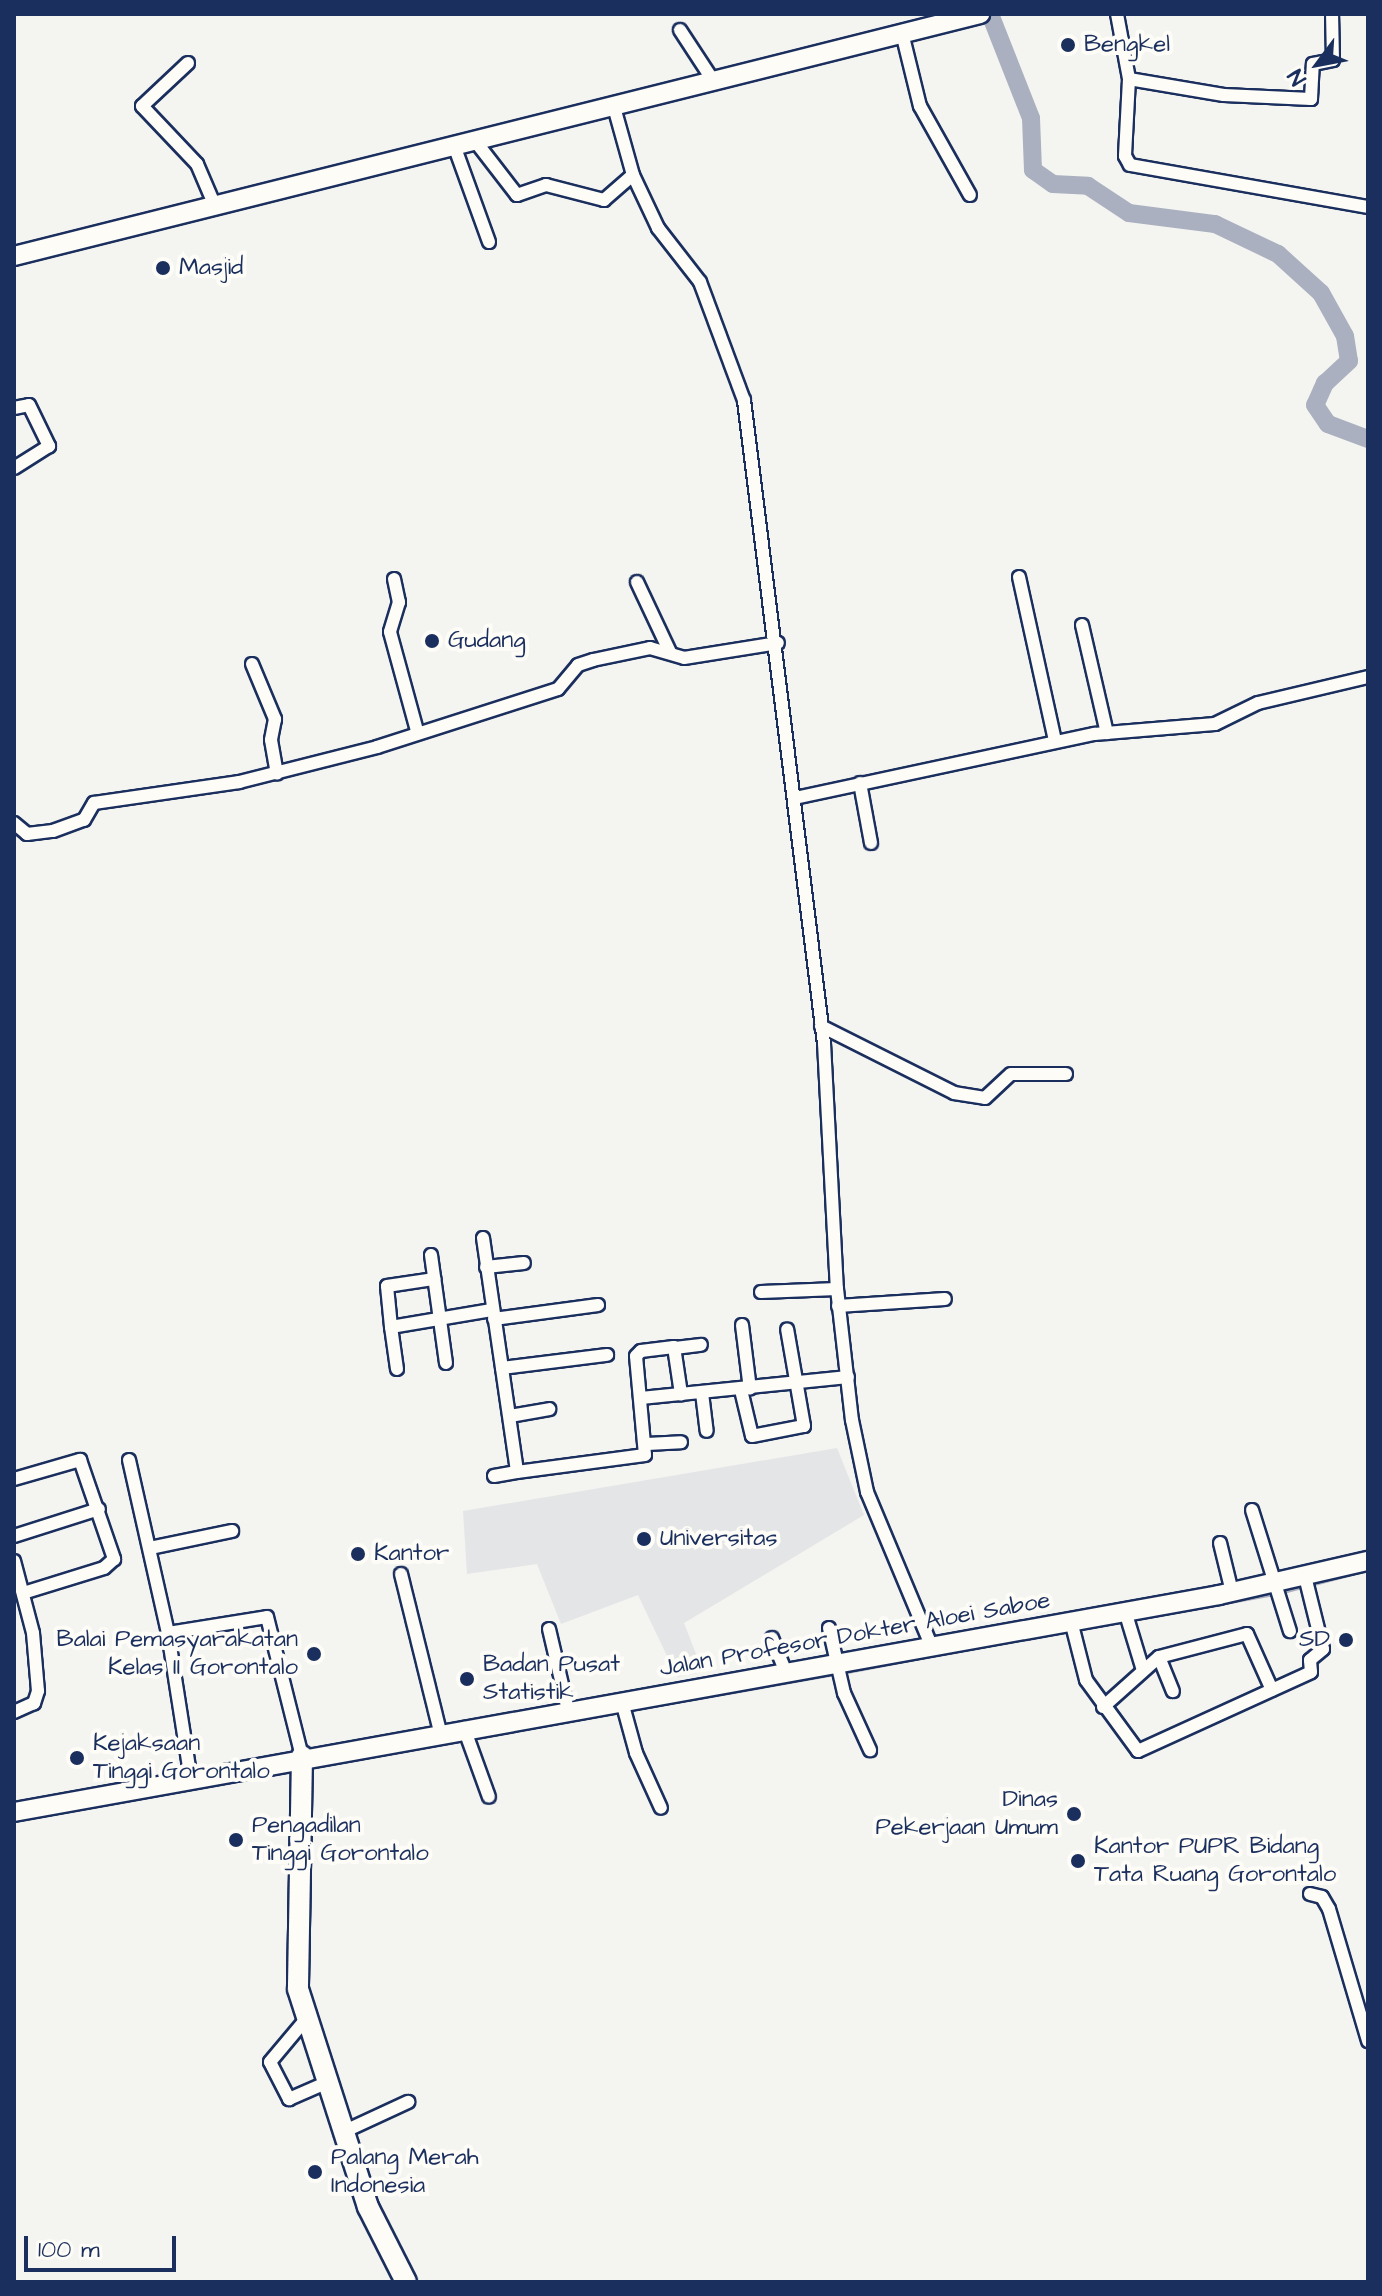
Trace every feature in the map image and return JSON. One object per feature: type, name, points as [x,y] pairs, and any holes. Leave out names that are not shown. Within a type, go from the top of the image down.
[{"type":"main road","points":[[302,1756],[295,1934],[306,2019],[374,2222],[406,2282]]},
{"type":"street","points":[[14,256],[903,37],[980,14]]},
{"type":"street","points":[[1117,14],[1129,79],[1125,148],[1130,165],[1368,207]]},
{"type":"street","points":[[1129,79],[1213,94],[1311,99],[1313,64],[1333,60],[1332,14]]},
{"type":"street","points":[[680,30],[714,82]]},
{"type":"street","points":[[903,37],[917,98],[970,195]]},
{"type":"street","points":[[188,63],[142,106],[197,164],[215,206]]},
{"type":"street","points":[[614,107],[633,175],[658,228],[700,282],[737,376],[778,643],[821,1026],[838,1306],[848,1377],[867,1492],[931,1645]]},
{"type":"street","points":[[476,142],[517,195],[546,185],[604,200],[633,175]]},
{"type":"street","points":[[455,148],[489,242]]},
{"type":"street","points":[[14,408],[29,405],[49,446],[14,468]]},
{"type":"street","points":[[1019,577],[1055,741]]},
{"type":"street","points":[[394,579],[399,602],[390,632],[417,731]]},
{"type":"street","points":[[637,582],[672,655]]},
{"type":"street","points":[[1082,625],[1107,733]]},
{"type":"street","points":[[14,823],[27,834],[53,831],[84,820],[94,803],[277,773],[558,689],[584,662],[659,647],[672,655],[778,643]]},
{"type":"street","points":[[252,664],[275,719],[271,740],[277,773]]},
{"type":"street","points":[[795,798],[1055,741],[1107,733],[1215,724],[1258,703],[1368,677]]},
{"type":"street","points":[[860,783],[871,843]]},
{"type":"street","points":[[821,1026],[954,1093],[985,1098],[1011,1074],[1066,1074]]},
{"type":"street","points":[[483,1238],[517,1472]]},
{"type":"street","points":[[431,1255],[446,1363]]},
{"type":"street","points":[[486,1267],[524,1263]]},
{"type":"street","points":[[397,1369],[387,1286],[434,1279]]},
{"type":"street","points":[[761,1292],[837,1289]]},
{"type":"street","points":[[838,1306],[945,1299]]},
{"type":"street","points":[[391,1327],[439,1319],[598,1305]]},
{"type":"street","points":[[742,1325],[747,1428],[755,1436],[804,1426],[787,1329]]},
{"type":"street","points":[[494,1476],[643,1455],[647,1444],[637,1353],[701,1345]]},
{"type":"street","points":[[675,1348],[681,1394]]},
{"type":"street","points":[[502,1368],[607,1355]]},
{"type":"street","points":[[641,1398],[848,1377]]},
{"type":"street","points":[[702,1393],[707,1431]]},
{"type":"street","points":[[510,1416],[549,1409]]},
{"type":"street","points":[[647,1444],[681,1442]]},
{"type":"street","points":[[14,1479],[79,1459],[99,1509],[112,1564],[23,1593]]},
{"type":"street","points":[[129,1460],[168,1633],[191,1780]]},
{"type":"street","points":[[14,1536],[99,1509]]},
{"type":"street","points":[[1252,1510],[1290,1631]]},
{"type":"street","points":[[150,1548],[232,1531]]},
{"type":"street","points":[[1220,1543],[1232,1592]]},
{"type":"street","points":[[14,1561],[23,1593],[38,1694],[14,1712]]},
{"type":"street","name":"Jalan Profesor Dokter Aloei Saboe","points":[[14,1812],[440,1732],[465,1734],[568,1710],[624,1707],[785,1671],[839,1670],[931,1645],[1126,1619],[1232,1592],[1278,1590],[1307,1584],[1368,1561]]},
{"type":"street","points":[[401,1574],[440,1732]]},
{"type":"street","points":[[1072,1626],[1081,1669],[1103,1707],[1138,1751],[1311,1672],[1311,1658],[1322,1651],[1307,1584]]},
{"type":"street","points":[[168,1633],[267,1617],[302,1756]]},
{"type":"street","points":[[1126,1619],[1142,1667]]},
{"type":"street","points":[[829,1628],[839,1670],[870,1750]]},
{"type":"street","points":[[549,1629],[568,1710]]},
{"type":"street","points":[[1103,1707],[1132,1686],[1142,1667],[1159,1657],[1247,1634],[1272,1690]]},
{"type":"street","points":[[772,1638],[785,1671]]},
{"type":"street","points":[[1159,1657],[1173,1691]]},
{"type":"street","points":[[624,1707],[661,1808]]},
{"type":"street","points":[[465,1734],[489,1797]]},
{"type":"street","points":[[1310,1894],[1326,1900],[1368,2041]]},
{"type":"street","points":[[306,2019],[270,2062],[289,2099],[326,2083]]},
{"type":"street","points":[[343,2132],[408,2102]]},
{"type":"shaded area","name":"Universitas","points":[[837,1448],[864,1515],[684,1623],[703,1672],[677,1677],[638,1595],[561,1624],[537,1564],[467,1574],[463,1511]]},
{"type":"waterway","points":[[990,14],[1031,118],[1033,170],[1053,184],[1088,186],[1129,213],[1215,224],[1278,254],[1321,293],[1345,336],[1349,361],[1325,383],[1315,405],[1328,424],[1368,439]]},
{"type":"waterway","points":[[1310,1585],[1360,1572]]},
{"type":"waterway","points":[[1283,1592],[1302,1587]]},
{"type":"waterway","points":[[1208,1606],[1275,1594]]},
{"type":"waterway","points":[[842,1673],[925,1657]]},
{"type":"waterway","points":[[688,1700],[835,1674]]},
{"type":"place","name":"Bengkel","points":[[1068,45]]},
{"type":"place","name":"Masjid","points":[[163,268]]},
{"type":"place","name":"Gudang","points":[[432,641]]},
{"type":"place","name":"Universitas","points":[[644,1539]]},
{"type":"place","name":"Kantor","points":[[358,1554]]},
{"type":"place","name":"SD","points":[[1346,1640]]},
{"type":"place","name":"Balai Pemasyarakatan Kelas II Gorontalo","points":[[314,1654]]},
{"type":"place","name":"Badan Pusat Statistik","points":[[467,1679]]},
{"type":"place","name":"Kejaksaan Tinggi Gorontalo","points":[[77,1758]]},
{"type":"place","name":"Dinas Pekerjaan Umum","points":[[1074,1814]]},
{"type":"place","name":"Pengadilan Tinggi Gorontalo","points":[[236,1840]]},
{"type":"place","name":"Kantor PUPR Bidang Tata Ruang Gorontalo","points":[[1078,1861]]},
{"type":"place","name":"Palang Merah Indonesia","points":[[315,2172]]}]
